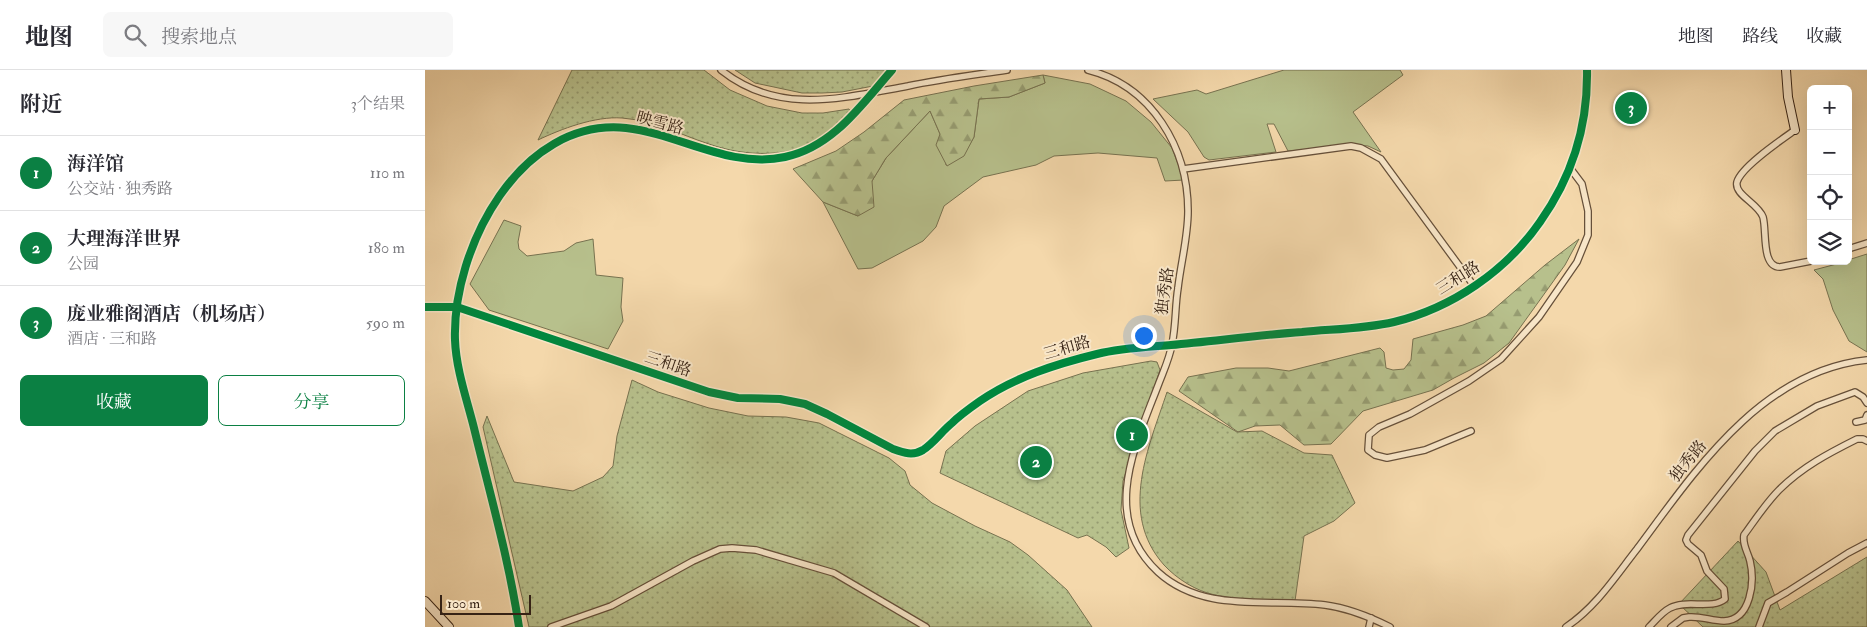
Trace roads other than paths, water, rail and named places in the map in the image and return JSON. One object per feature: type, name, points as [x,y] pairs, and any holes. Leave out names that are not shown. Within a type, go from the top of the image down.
[{"type":"street","points":[[721,70],[733,79],[755,90],[786,99],[820,100],[1007,70]]},
{"type":"street","name":"映雪路","points":[[519,627],[455,341],[457,307],[473,247],[495,201],[509,182],[541,153],[559,142],[593,130],[624,128],[650,132],[706,150],[755,159],[780,158],[804,151],[825,140],[845,122],[892,70]]},
{"type":"street","name":"独秀路","points":[[1088,70],[1107,76],[1120,83],[1145,102],[1158,116],[1170,134],[1183,169],[1187,196],[1187,225],[1172,345],[1134,451],[1126,482],[1126,502],[1129,521],[1145,557],[1157,571],[1170,581],[1189,592],[1201,596],[1237,602],[1327,605],[1343,608],[1390,627]]},
{"type":"street","name":"三和路","points":[[425,307],[457,307],[709,392],[738,398],[780,399],[805,404],[904,453],[915,453],[924,449],[952,422],[981,401],[1016,380],[1049,367],[1107,351],[1347,329],[1394,322],[1438,306],[1474,286],[1512,256],[1534,231],[1563,185],[1580,138],[1585,116],[1588,93],[1587,70]]},
{"type":"street","points":[[1786,70],[1788,97],[1795,130],[1771,147],[1742,172],[1737,182],[1737,187],[1742,195],[1759,208],[1771,264],[1775,267],[1780,267],[1807,261]]},
{"type":"street","points":[[1183,169],[1322,149],[1351,146],[1361,148],[1381,159],[1474,286]]},
{"type":"street","points":[[1471,431],[1425,450],[1387,458],[1375,455],[1368,450],[1369,435],[1379,427],[1411,414],[1493,365],[1501,359],[1539,317],[1577,262],[1588,235],[1588,211],[1582,184],[1570,168]]},
{"type":"street","points":[[1852,248],[1867,243]]},
{"type":"street","name":"独秀路","points":[[1566,627],[1586,612],[1604,592],[1721,442],[1742,422],[1769,400],[1801,380],[1832,367],[1867,360]]},
{"type":"street","points":[[1649,627],[1673,606],[1718,603],[1725,599],[1725,590],[1707,572],[1702,556],[1688,544],[1687,537],[1755,451],[1775,431],[1825,403],[1855,392],[1863,397],[1867,403]]},
{"type":"street","points":[[1856,422],[1865,420],[1867,415]]},
{"type":"street","points":[[1671,627],[1683,618],[1689,617],[1723,621],[1732,620],[1739,616],[1744,610],[1751,590],[1751,563],[1743,540],[1749,528],[1779,490],[1799,472],[1821,457],[1857,439],[1863,438],[1867,441]]},
{"type":"street","points":[[1759,627],[1766,606],[1771,600],[1787,592],[1847,553],[1867,543]]},
{"type":"street","points":[[551,627],[611,606],[693,561],[720,549],[732,548],[756,550],[834,573],[926,627]]},
{"type":"street","points":[[425,601],[449,627]]},
{"type":"street","points":[[1369,627],[1371,618]]},
{"type":"place","name":"庞业雅阁酒店（机场店）","points":[[1631,108]]},
{"type":"place","name":"海洋馆","points":[[1132,435]]},
{"type":"place","name":"大理海洋世界","points":[[1036,462]]}]
